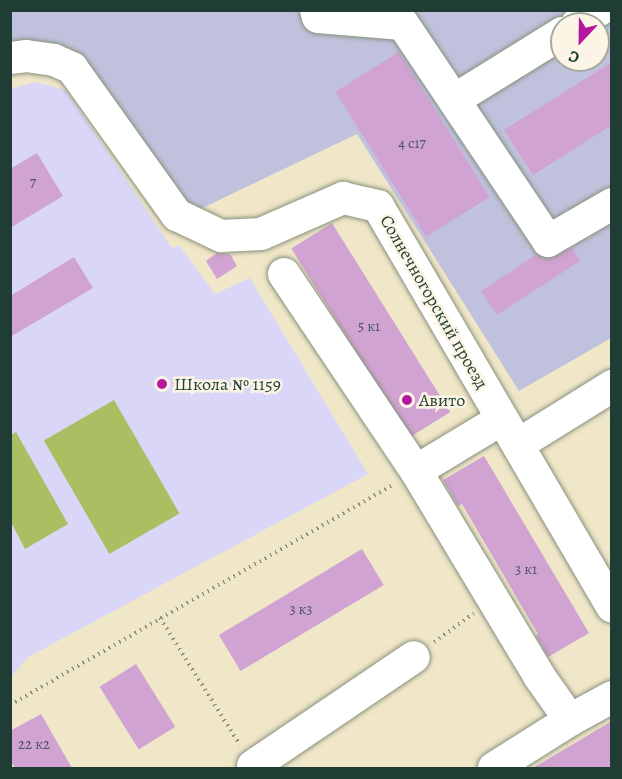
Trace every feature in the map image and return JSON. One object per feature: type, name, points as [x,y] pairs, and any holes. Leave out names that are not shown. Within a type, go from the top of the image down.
[{"type":"street","points":[[316,10],[318,18],[403,24],[548,241],[612,204]]},
{"type":"street","points":[[454,100],[550,40]]},
{"type":"street","name":"Солнечногорский проезд","points":[[10,58],[26,56],[54,60],[72,68],[177,215],[221,236],[261,234],[343,198],[378,206],[611,604]]},
{"type":"street","points":[[284,274],[416,471],[493,599],[570,720]]},
{"type":"street","points":[[416,471],[612,386]]},
{"type":"street","points":[[252,768],[414,657]]},
{"type":"street","points":[[494,768],[570,720],[612,697]]},
{"type":"path","points":[[10,705],[416,471]]},
{"type":"path","points":[[414,657],[493,599]]},
{"type":"path","points":[[160,618],[252,768]]},
{"type":"shaded area","points":[[10,11],[611,11],[611,338],[519,391],[357,134],[192,213],[88,63],[11,49]]},
{"type":"shaded area","name":"Школа № 1159","points":[[35,82],[66,90],[172,248],[179,245],[215,294],[250,278],[368,474],[28,657],[11,677],[10,89]]},
{"type":"green space","points":[[114,400],[180,513],[109,554],[44,440]]},
{"type":"green space","points":[[16,432],[68,524],[25,549],[11,522],[11,435]]},
{"type":"building","points":[[399,52],[490,197],[426,237],[335,92]]},
{"type":"building","points":[[612,62],[612,125],[533,175],[504,130],[596,72],[610,72]]},
{"type":"building","points":[[37,153],[63,196],[10,228],[10,169]]},
{"type":"building","points":[[332,223],[450,412],[409,438],[291,248]]},
{"type":"building","points":[[572,248],[580,261],[497,315],[481,291],[537,254],[549,259]]},
{"type":"building","points":[[217,253],[230,254],[237,266],[217,279],[206,261]]},
{"type":"building","points":[[74,257],[93,288],[10,337],[10,296]]},
{"type":"building","points":[[484,456],[589,633],[548,657],[536,636],[538,634],[462,504],[458,506],[443,480]]},
{"type":"building","points":[[362,549],[384,585],[240,671],[219,635]]},
{"type":"building","points":[[136,664],[175,727],[139,750],[100,687]]},
{"type":"building","points":[[41,714],[72,768],[15,768],[10,760],[10,731]]},
{"type":"building","points":[[612,721],[612,768],[533,768]]},
{"type":"place","name":"Школа № 1159","points":[[162,384]]},
{"type":"place","name":"Авито","points":[[407,400]]}]
